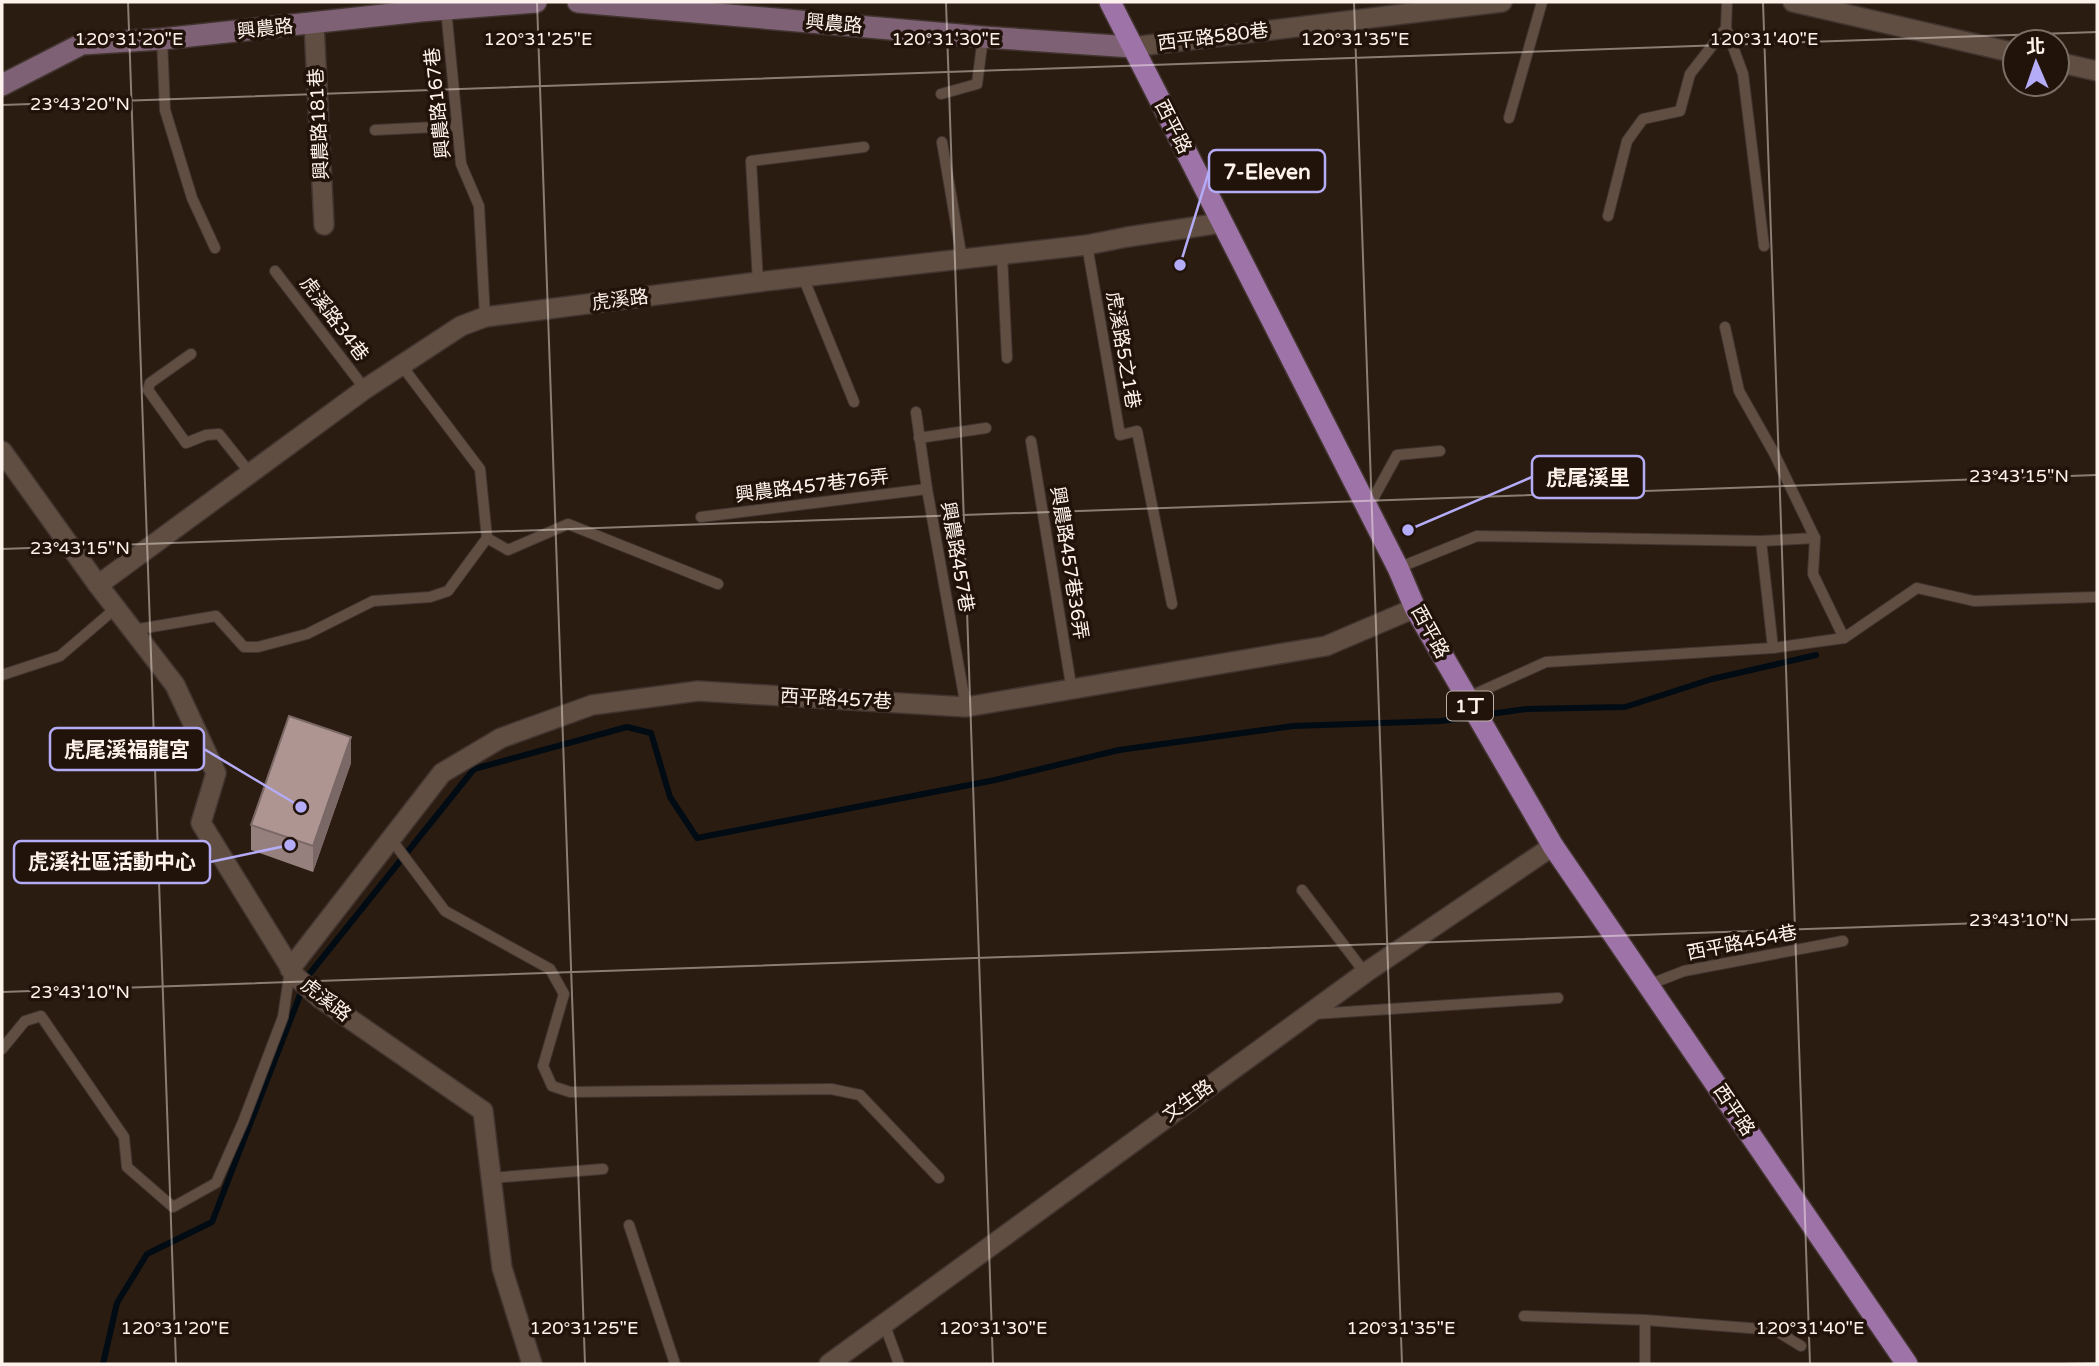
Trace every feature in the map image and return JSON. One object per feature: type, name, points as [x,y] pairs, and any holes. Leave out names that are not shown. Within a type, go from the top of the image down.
[{"type":"main road","name":"西平路","points":[[1110,2],[1398,568],[1415,608],[1466,698],[1553,846],[1907,1364]]},
{"type":"street","name":"興農路","points":[[2,85],[82,44],[314,24],[421,6],[446,9],[536,2]]},
{"type":"street","name":"興農路","points":[[578,2],[1132,47]]},
{"type":"street","name":"西平路580巷","points":[[1132,47],[1502,2]]},
{"type":"street","points":[[1793,2],[2001,49]]},
{"type":"street","name":"興農路181巷","points":[[314,24],[324,225]]},
{"type":"street","points":[[2071,65],[2097,71]]},
{"type":"street","name":"虎溪路","points":[[98,585],[365,389],[461,326],[485,317],[758,282],[1087,245],[1221,223]]},
{"type":"street","name":"虎溪路","points":[[2,452],[98,585],[175,685],[216,774],[201,822],[293,973],[321,999],[483,1111],[502,1268],[533,1364]]},
{"type":"street","name":"西平路457巷","points":[[293,973],[306,948],[442,773],[501,738],[592,705],[698,691],[965,707],[1326,646],[1415,608]]},
{"type":"street","name":"文生路","points":[[829,1364],[1365,973],[1553,846]]},
{"type":"lane","points":[[1509,118],[1542,2]]},
{"type":"lane","points":[[1727,2],[1726,28],[1743,74],[1764,246]]},
{"type":"lane","name":"興農路167巷","points":[[446,9],[461,164],[479,206],[485,317]]},
{"type":"lane","points":[[1608,216],[1628,141],[1643,119],[1680,111],[1690,74],[1726,28]]},
{"type":"lane","points":[[941,94],[977,84],[983,37]]},
{"type":"lane","points":[[162,39],[165,110],[192,198],[215,248]]},
{"type":"lane","points":[[375,130],[456,126]]},
{"type":"lane","points":[[942,142],[962,259]]},
{"type":"lane","points":[[758,282],[751,161],[864,147]]},
{"type":"lane","name":"虎溪路5之1巷","points":[[1087,245],[1120,435],[1137,431],[1172,604]]},
{"type":"lane","points":[[1002,255],[1007,358]]},
{"type":"lane","name":"虎溪路34巷","points":[[275,271],[365,389]]},
{"type":"lane","points":[[803,277],[854,402]]},
{"type":"lane","points":[[1725,327],[1740,391],[1774,453],[1815,538],[1813,574],[1844,638]]},
{"type":"lane","points":[[191,355],[150,383],[148,390],[186,443],[206,435],[219,434],[250,473]]},
{"type":"lane","points":[[133,630],[216,616],[244,647],[258,647],[307,634],[373,601],[430,597],[448,591],[487,538],[480,469],[402,366]]},
{"type":"lane","name":"興農路457巷","points":[[916,412],[965,707]]},
{"type":"lane","points":[[919,438],[986,428]]},
{"type":"lane","name":"興農路457巷36弄","points":[[1031,441],[1072,691]]},
{"type":"lane","points":[[1368,509],[1397,455],[1440,452]]},
{"type":"lane","name":"興農路457巷76弄","points":[[701,517],[927,489]]},
{"type":"lane","points":[[487,538],[508,550],[568,524],[718,584]]},
{"type":"lane","points":[[1398,568],[1476,536],[1761,541],[1815,538]]},
{"type":"lane","points":[[1761,541],[1773,649]]},
{"type":"lane","points":[[1466,698],[1546,662],[1773,649],[1844,638],[1917,587],[1974,601],[2097,597]]},
{"type":"lane","points":[[2,675],[60,656],[116,608]]},
{"type":"lane","points":[[391,839],[445,911],[550,969],[564,994],[543,1066],[552,1086],[570,1092],[841,1091],[860,1096],[939,1178]]},
{"type":"lane","points":[[1302,890],[1365,973]]},
{"type":"lane","name":"西平路454巷","points":[[1648,985],[1684,971],[1843,941]]},
{"type":"lane","points":[[2,1049],[25,1021],[41,1016],[124,1136],[127,1167],[173,1207],[216,1183],[243,1122],[283,1017],[293,973]]},
{"type":"lane","points":[[1307,1015],[1558,998]]},
{"type":"lane","points":[[491,1178],[603,1169]]},
{"type":"lane","points":[[629,1225],[676,1364]]},
{"type":"lane","points":[[1524,1316],[1645,1320],[1776,1330],[1801,1346]]},
{"type":"lane","points":[[1645,1320],[1645,1364]]},
{"type":"lane","points":[[884,1323],[899,1364]]},
{"type":"building","points":[[289,716],[351,737],[313,846],[251,825]]},
{"type":"waterway","points":[[1483,715],[1526,709],[1625,707],[1712,679],[1816,655]]},
{"type":"waterway","points":[[103,1364],[117,1303],[147,1254],[212,1222],[307,977],[474,769],[627,727],[651,733],[670,797],[697,838],[995,780],[1119,750],[1293,726],[1441,721],[1472,717]]},
{"type":"place","name":"7-Eleven","points":[[1180,265]]},
{"type":"place","name":"虎尾溪里","points":[[1408,530]]},
{"type":"place","name":"虎尾溪福龍宮","points":[[301,807]]},
{"type":"place","name":"虎溪社區活動中心","points":[[290,845]]}]
